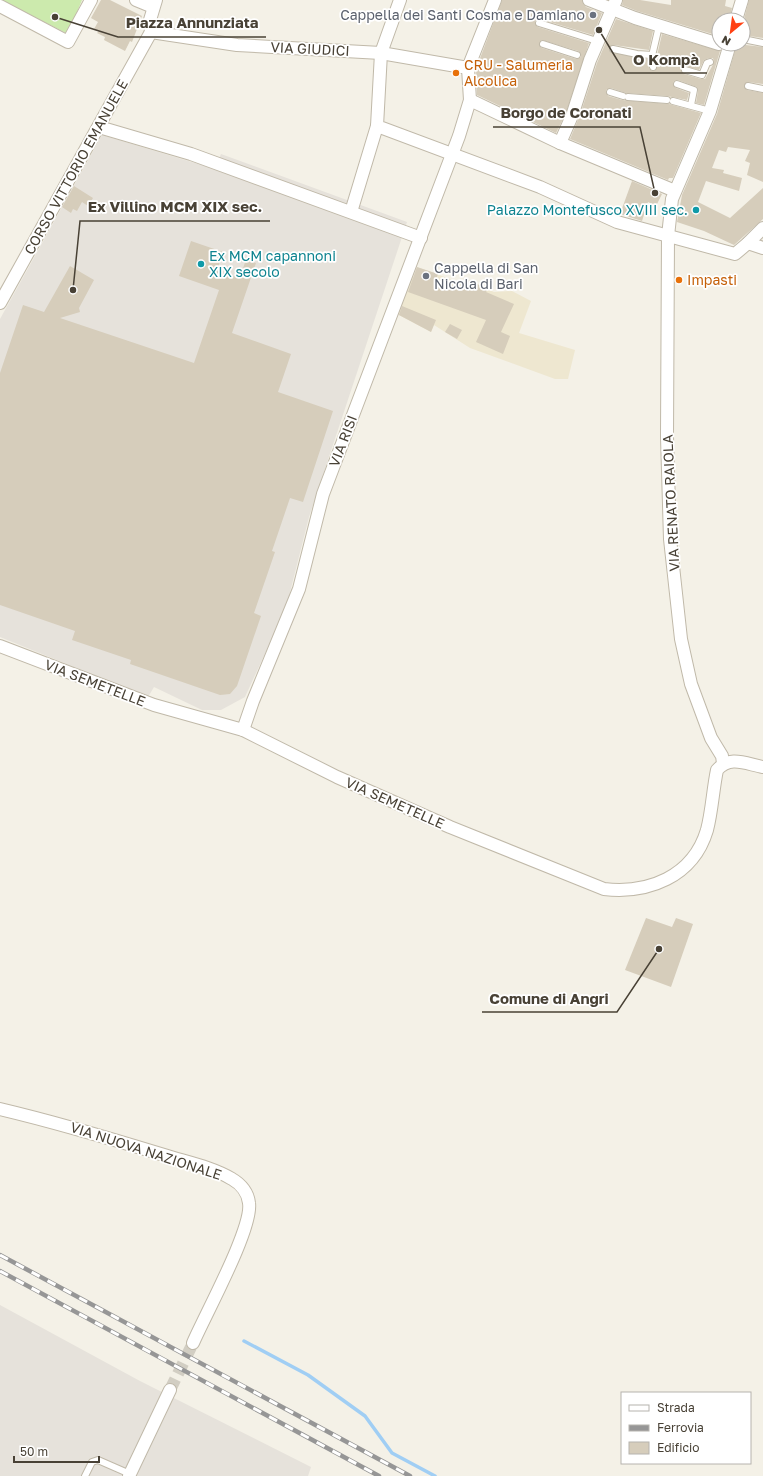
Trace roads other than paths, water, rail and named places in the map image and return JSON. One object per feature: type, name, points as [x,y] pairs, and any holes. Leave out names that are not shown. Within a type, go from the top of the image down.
[{"type":"street","points":[[0,6],[68,42],[91,0]]},
{"type":"street","points":[[136,0],[154,4],[150,20],[151,32]]},
{"type":"street","points":[[351,212],[377,126],[381,53],[400,0]]},
{"type":"street","points":[[495,0],[468,68],[470,100],[560,143],[675,191]]},
{"type":"street","points":[[589,0],[614,5],[659,26],[711,41]]},
{"type":"street","points":[[738,12],[742,0]]},
{"type":"street","points":[[560,143],[572,115],[582,57],[597,41],[614,5]]},
{"type":"street","name":"VIA GIUDICI","points":[[151,32],[237,45],[381,53],[468,68]]},
{"type":"street","name":"CORSO VITTORIO EMANUELE","points":[[1,298],[99,127],[151,32]]},
{"type":"street","name":"VIA RENATO RAIOLA","points":[[722,763],[722,756],[711,738],[691,684],[682,639],[670,539],[667,423],[668,236],[672,199],[724,79],[722,66],[724,52]]},
{"type":"street","name":"VIA RISI","points":[[243,730],[253,701],[299,590],[323,494],[421,238],[470,100]]},
{"type":"street","points":[[377,126],[540,187],[617,222],[692,241],[734,254],[763,228]]},
{"type":"street","points":[[99,127],[191,154],[421,238]]},
{"type":"street","points":[[748,243],[763,248]]},
{"type":"street","name":"VIA SEMETELLE","points":[[0,646],[154,705],[243,730],[337,778],[450,828],[604,889],[621,891],[642,889],[666,881],[684,867],[697,852],[707,831],[717,770],[722,763]]},
{"type":"street","points":[[722,763],[730,760],[763,767]]},
{"type":"street","name":"VIA NUOVA NAZIONALE","points":[[0,1109],[86,1131],[199,1166],[230,1178],[244,1191],[249,1204],[248,1219],[241,1240],[193,1343]]},
{"type":"street","points":[[130,1475],[170,1390]]},
{"type":"lane","points":[[539,23],[597,41]]},
{"type":"lane","points":[[653,67],[651,60],[659,26]]},
{"type":"lane","points":[[751,40],[763,43]]},
{"type":"lane","points":[[543,44],[582,57]]},
{"type":"lane","points":[[613,49],[637,54],[652,55]]},
{"type":"lane","points":[[685,70],[702,74],[707,63],[710,62]]},
{"type":"lane","points":[[677,84],[694,90],[691,105]]},
{"type":"lane","points":[[748,86],[763,89]]},
{"type":"lane","points":[[610,92],[625,97],[670,101],[691,105],[710,111]]},
{"type":"lane","points":[[85,1476],[92,1462],[98,1460],[130,1475]]},
{"type":"waterway","points":[[244,1341],[308,1375],[365,1416],[392,1453],[435,1476]]},
{"type":"tunnel","points":[[170,1390],[193,1343]]},
{"type":"railway","points":[[0,1255],[410,1476]]},
{"type":"railway","points":[[0,1271],[379,1476]]},
{"type":"place","name":"Cappella dei Santi Cosma e Damiano","points":[[593,15]]},
{"type":"place","name":"Piazza Annunziata","points":[[55,17]]},
{"type":"place","name":"O Kompà","points":[[599,30]]},
{"type":"place","name":"CRU - Salumeria Alcolica","points":[[456,73]]},
{"type":"place","name":"Borgo de Coronati","points":[[655,193]]},
{"type":"place","name":"Palazzo Montefusco XVIII sec.","points":[[696,210]]},
{"type":"place","name":"Ex MCM capannoni XIX secolo","points":[[201,264]]},
{"type":"place","name":"Cappella di San Nicola di Bari","points":[[426,276]]},
{"type":"place","name":"Impasti","points":[[679,280]]},
{"type":"place","name":"Ex Villino MCM XIX sec.","points":[[73,290]]},
{"type":"place","name":"Comune di Angri","points":[[659,949]]}]
